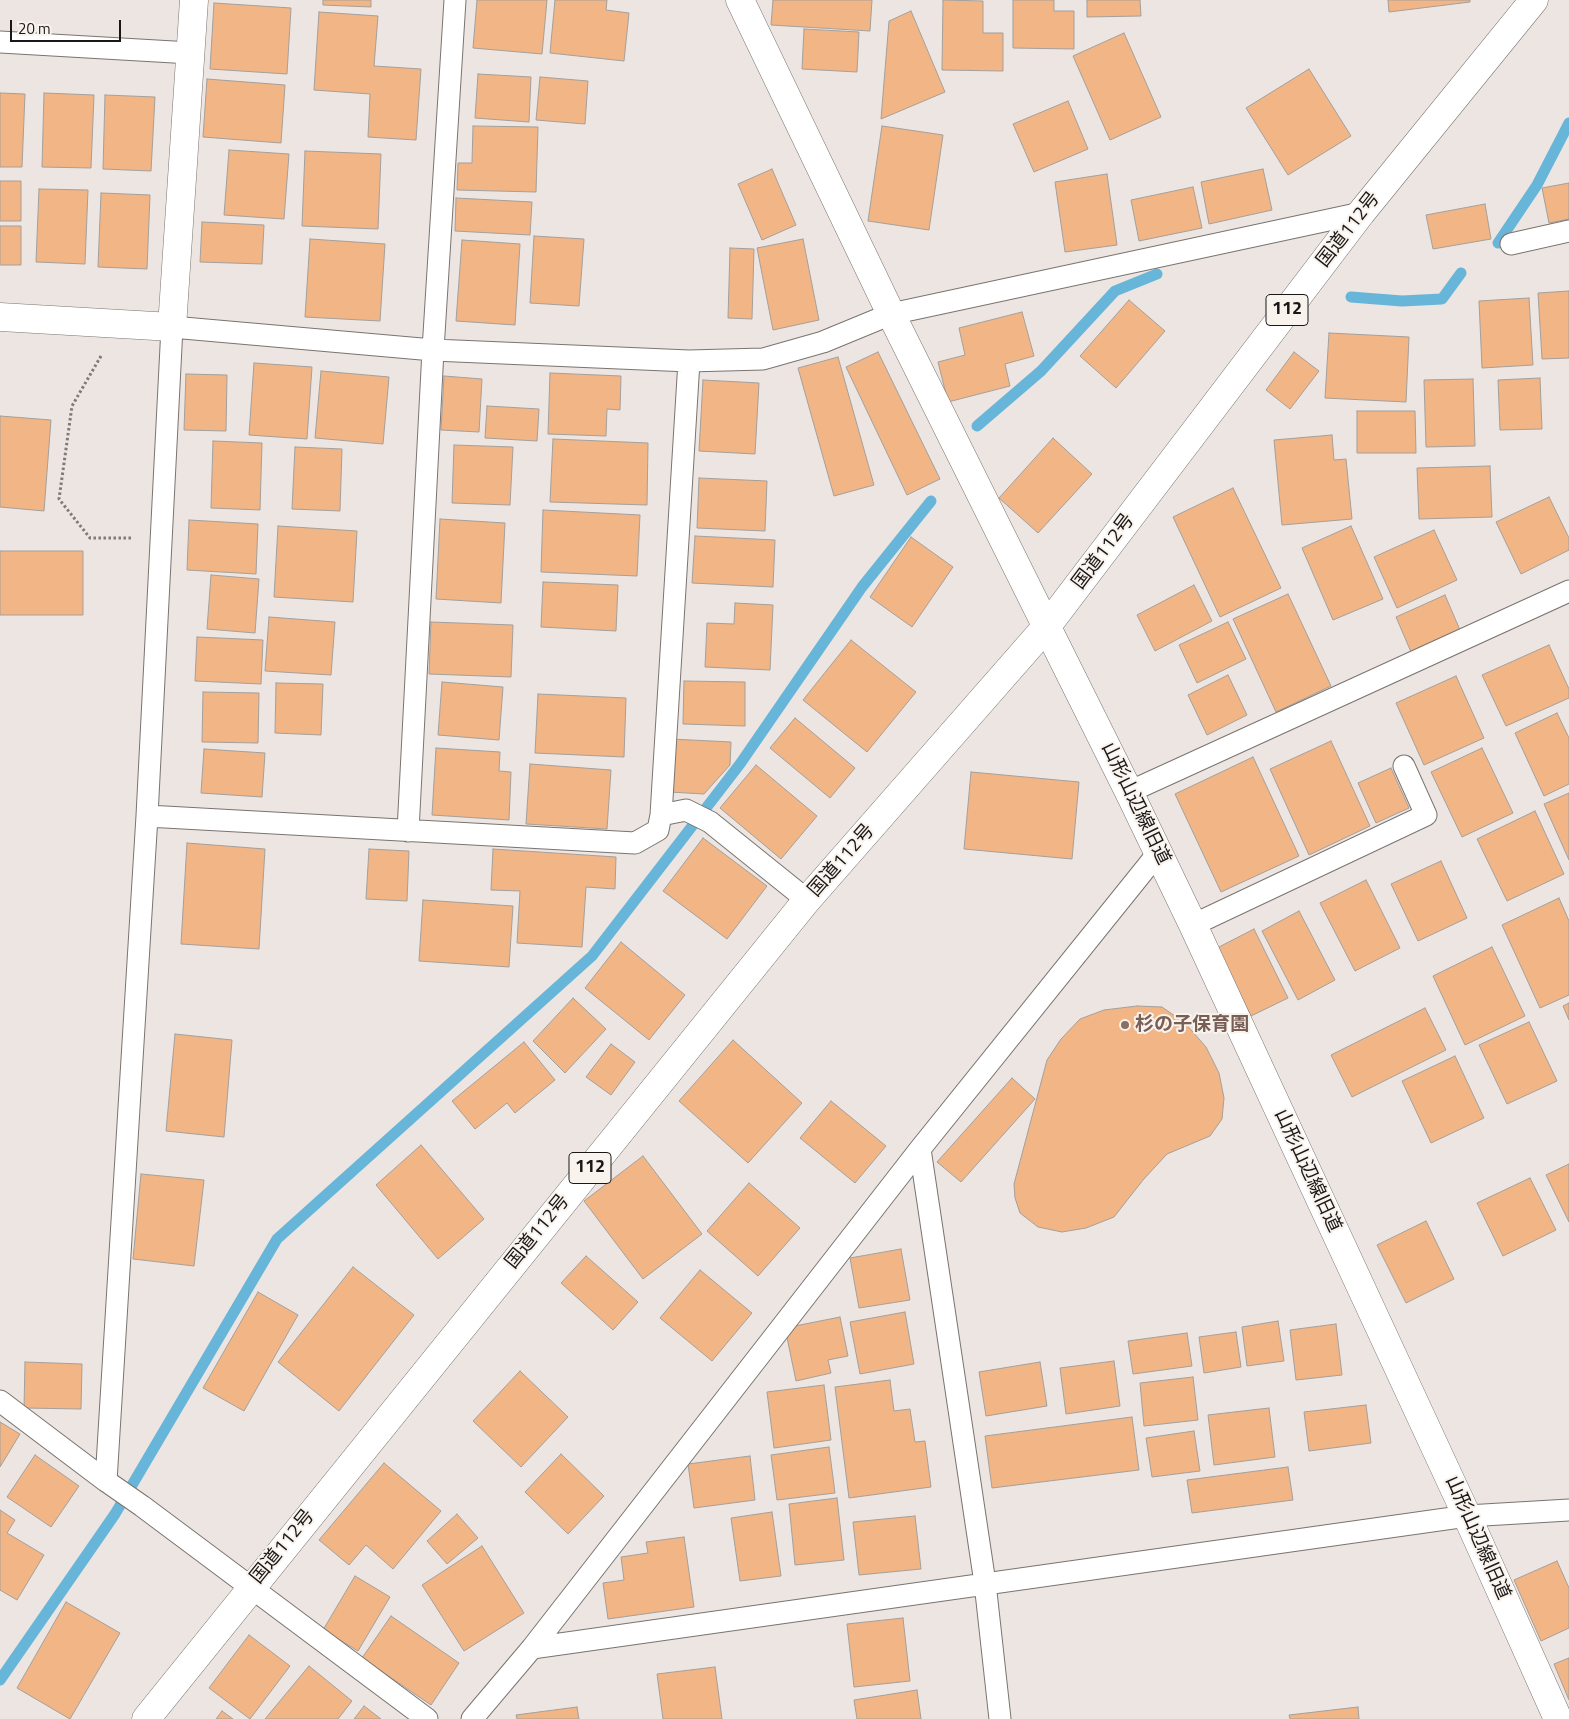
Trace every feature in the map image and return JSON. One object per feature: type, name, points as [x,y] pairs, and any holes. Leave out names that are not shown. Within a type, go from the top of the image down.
[{"type":"main road","points":[[0,317],[172,327],[194,0]]},
{"type":"main road","name":"山形山辺線旧道","points":[[740,0],[891,314],[1193,924],[1467,1516],[1558,1719]]},
{"type":"main road","name":"国道112号","points":[[146,1719],[807,900],[1047,626],[1361,213],[1534,0]]},
{"type":"lane","points":[[408,831],[455,0]]},
{"type":"lane","points":[[0,42],[191,53]]},
{"type":"lane","points":[[111,1484],[172,327],[434,350],[689,360],[763,359],[823,342],[891,314],[1361,213]]},
{"type":"lane","points":[[1512,244],[1569,231]]},
{"type":"lane","points":[[147,816],[635,843],[658,830],[661,815],[689,360]]},
{"type":"lane","points":[[1129,792],[1569,591]]},
{"type":"lane","points":[[1193,924],[1426,815],[1404,766]]},
{"type":"lane","points":[[661,815],[686,810],[710,822],[807,900]]},
{"type":"lane","points":[[472,1719],[532,1648],[920,1149],[1158,853]]},
{"type":"lane","points":[[920,1149],[985,1583],[1000,1719]]},
{"type":"lane","points":[[0,1401],[426,1719]]},
{"type":"lane","points":[[532,1648],[1467,1516],[1569,1510]]},
{"type":"path","points":[[118,324],[72,406],[59,499],[90,538],[160,538]]},
{"type":"building","points":[[323,0],[371,0],[371,7],[323,5]]},
{"type":"building","points":[[477,0],[547,0],[542,54],[473,48]]},
{"type":"building","points":[[555,0],[607,0],[606,10],[629,13],[624,61],[550,53]]},
{"type":"building","points":[[773,0],[872,0],[870,31],[771,25]]},
{"type":"building","points":[[943,0],[983,1],[983,33],[1003,33],[1003,71],[942,70]]},
{"type":"building","points":[[1013,0],[1054,0],[1054,11],[1074,11],[1074,49],[1013,48]]},
{"type":"building","points":[[1087,0],[1140,0],[1141,16],[1087,17]]},
{"type":"building","points":[[1388,0],[1470,0],[1470,2],[1389,12]]},
{"type":"building","points":[[214,3],[291,8],[287,74],[210,69]]},
{"type":"building","points":[[911,11],[945,92],[881,119],[889,21]]},
{"type":"building","points":[[319,12],[378,16],[374,66],[421,69],[416,140],[368,137],[370,94],[314,90]]},
{"type":"building","points":[[804,29],[859,32],[857,72],[802,69]]},
{"type":"building","points":[[1124,33],[1161,117],[1110,140],[1073,56]]},
{"type":"building","points":[[1309,69],[1351,136],[1288,175],[1246,108]]},
{"type":"building","points":[[478,74],[531,77],[529,122],[475,118]]},
{"type":"building","points":[[540,77],[588,81],[585,124],[536,120]]},
{"type":"building","points":[[207,79],[285,85],[281,143],[203,137]]},
{"type":"building","points":[[0,93],[25,94],[22,167],[0,167]]},
{"type":"building","points":[[44,93],[94,95],[91,168],[42,167]]},
{"type":"building","points":[[105,95],[155,97],[151,171],[103,169]]},
{"type":"building","points":[[1068,101],[1088,149],[1034,172],[1013,124]]},
{"type":"building","points":[[473,126],[538,127],[536,192],[457,190],[458,163],[472,163]]},
{"type":"building","points":[[882,126],[943,135],[929,230],[868,221]]},
{"type":"building","points":[[229,150],[289,154],[284,219],[224,215]]},
{"type":"building","points":[[305,151],[381,154],[378,229],[302,226]]},
{"type":"building","points":[[772,169],[796,225],[762,240],[738,184]]},
{"type":"building","points":[[1263,169],[1272,210],[1209,224],[1201,182]]},
{"type":"building","points":[[1107,174],[1117,245],[1065,252],[1055,182]]},
{"type":"building","points":[[0,181],[21,181],[21,221],[0,221]]},
{"type":"building","points":[[1569,183],[1569,219],[1549,223],[1542,188]]},
{"type":"building","points":[[1193,187],[1202,228],[1139,241],[1131,200]]},
{"type":"building","points":[[39,189],[88,190],[85,264],[36,262]]},
{"type":"building","points":[[101,193],[150,195],[147,269],[98,267]]},
{"type":"building","points":[[456,198],[532,202],[530,235],[455,231]]},
{"type":"building","points":[[1485,204],[1491,239],[1433,249],[1426,215]]},
{"type":"building","points":[[202,222],[264,225],[262,264],[200,262]]},
{"type":"building","points":[[0,226],[21,226],[21,265],[0,265]]},
{"type":"building","points":[[534,236],[584,239],[579,306],[530,303]]},
{"type":"building","points":[[310,239],[385,244],[380,321],[305,317]]},
{"type":"building","points":[[803,239],[819,320],[773,330],[757,248]]},
{"type":"building","points":[[462,240],[520,244],[515,325],[456,321]]},
{"type":"building","points":[[730,248],[754,249],[752,319],[728,318]]},
{"type":"building","points":[[1569,291],[1569,358],[1542,359],[1538,293]]},
{"type":"building","points":[[1529,298],[1533,365],[1482,368],[1479,301]]},
{"type":"building","points":[[1129,300],[1165,331],[1116,388],[1080,356]]},
{"type":"building","points":[[1022,312],[1034,356],[1005,364],[1010,386],[948,402],[938,362],[965,355],[959,328]]},
{"type":"building","points":[[1329,333],[1409,337],[1406,402],[1325,398]]},
{"type":"building","points":[[878,352],[940,479],[907,495],[846,367]]},
{"type":"building","points":[[1294,352],[1319,371],[1290,409],[1266,390]]},
{"type":"building","points":[[838,357],[874,485],[834,496],[798,368]]},
{"type":"building","points":[[254,363],[312,367],[307,439],[249,435]]},
{"type":"building","points":[[321,371],[389,377],[383,444],[315,438]]},
{"type":"building","points":[[550,373],[621,376],[620,410],[607,409],[606,436],[548,434]]},
{"type":"building","points":[[186,374],[227,375],[226,431],[184,430]]},
{"type":"building","points":[[444,376],[482,379],[479,432],[441,430]]},
{"type":"building","points":[[1540,378],[1542,429],[1500,430],[1498,380]]},
{"type":"building","points":[[1473,379],[1475,446],[1426,447],[1424,380]]},
{"type":"building","points":[[703,380],[759,383],[755,454],[699,451]]},
{"type":"building","points":[[487,406],[539,409],[537,441],[485,438]]},
{"type":"building","points":[[1357,411],[1415,411],[1416,453],[1357,453]]},
{"type":"building","points":[[0,416],[51,420],[44,511],[0,507]]},
{"type":"building","points":[[1332,435],[1334,460],[1346,459],[1352,519],[1282,525],[1274,440]]},
{"type":"building","points":[[1053,438],[1092,474],[1038,533],[999,498]]},
{"type":"building","points":[[553,439],[648,443],[647,505],[550,502]]},
{"type":"building","points":[[213,441],[262,443],[260,510],[211,508]]},
{"type":"building","points":[[454,445],[513,447],[510,505],[452,503]]},
{"type":"building","points":[[295,447],[342,449],[340,511],[292,509]]},
{"type":"building","points":[[1490,466],[1492,517],[1419,519],[1417,468]]},
{"type":"building","points":[[699,478],[767,481],[765,531],[697,528]]},
{"type":"building","points":[[1233,488],[1281,588],[1220,617],[1173,517]]},
{"type":"building","points":[[1549,497],[1569,538],[1569,550],[1521,574],[1496,522]]},
{"type":"building","points":[[543,510],[640,515],[637,576],[541,572]]},
{"type":"building","points":[[440,519],[505,523],[501,603],[436,599]]},
{"type":"building","points":[[189,520],[258,524],[256,574],[187,570]]},
{"type":"building","points":[[278,526],[357,531],[353,602],[274,597]]},
{"type":"building","points":[[1351,526],[1383,599],[1333,620],[1302,548]]},
{"type":"building","points":[[1434,530],[1457,580],[1397,608],[1374,557]]},
{"type":"building","points":[[695,536],[775,540],[773,587],[692,583]]},
{"type":"building","points":[[911,537],[953,567],[912,627],[870,597]]},
{"type":"building","points":[[0,551],[83,551],[83,615],[0,615]]},
{"type":"building","points":[[211,575],[259,579],[255,633],[207,629]]},
{"type":"building","points":[[543,582],[618,585],[616,631],[541,627]]},
{"type":"building","points":[[1194,585],[1212,621],[1155,651],[1137,615]]},
{"type":"building","points":[[1288,594],[1331,686],[1276,712],[1233,619]]},
{"type":"building","points":[[1445,595],[1460,630],[1411,652],[1396,617]]},
{"type":"building","points":[[735,603],[773,605],[770,670],[705,667],[707,623],[734,624]]},
{"type":"building","points":[[269,617],[335,622],[331,675],[265,671]]},
{"type":"building","points":[[431,622],[513,625],[511,677],[429,674]]},
{"type":"building","points":[[1228,622],[1246,659],[1197,683],[1179,645]]},
{"type":"building","points":[[197,637],[263,640],[261,684],[195,681]]},
{"type":"building","points":[[851,640],[916,692],[867,752],[803,700]]},
{"type":"building","points":[[1549,645],[1569,689],[1569,698],[1506,726],[1482,675]]},
{"type":"building","points":[[1228,675],[1247,715],[1207,735],[1188,695]]},
{"type":"building","points":[[1456,676],[1484,738],[1424,765],[1396,703]]},
{"type":"building","points":[[684,681],[745,682],[745,726],[683,724]]},
{"type":"building","points":[[442,682],[503,687],[499,740],[438,735]]},
{"type":"building","points":[[276,683],[323,684],[321,735],[275,733]]},
{"type":"building","points":[[203,692],[259,693],[258,743],[202,742]]},
{"type":"building","points":[[538,694],[626,698],[624,757],[535,753]]},
{"type":"building","points":[[1557,713],[1569,738],[1569,784],[1544,796],[1515,733]]},
{"type":"building","points":[[795,718],[855,768],[830,798],[770,748]]},
{"type":"building","points":[[671,739],[731,742],[730,765],[704,794],[669,792]]},
{"type":"building","points":[[1331,741],[1370,826],[1309,855],[1270,769]]},
{"type":"building","points":[[436,748],[500,752],[499,771],[511,772],[509,820],[432,815]]},
{"type":"building","points":[[1482,748],[1513,813],[1462,837],[1431,772]]},
{"type":"building","points":[[204,749],[265,753],[262,797],[201,793]]},
{"type":"building","points":[[1253,757],[1299,856],[1221,892],[1175,794]]},
{"type":"building","points":[[530,764],[611,770],[607,829],[526,824]]},
{"type":"building","points":[[756,765],[817,816],[781,859],[720,808]]},
{"type":"building","points":[[1391,768],[1409,808],[1376,823],[1358,783]]},
{"type":"building","points":[[971,772],[1079,782],[1072,859],[964,849]]},
{"type":"building","points":[[1569,793],[1569,860],[1544,804]]},
{"type":"building","points":[[1535,811],[1564,874],[1507,901],[1477,839]]},
{"type":"building","points":[[703,838],[767,886],[727,939],[663,891]]},
{"type":"building","points":[[187,843],[265,849],[259,949],[181,944]]},
{"type":"building","points":[[369,849],[409,851],[407,901],[366,899]]},
{"type":"building","points":[[493,849],[616,857],[615,889],[586,887],[582,947],[517,943],[520,891],[491,890]]},
{"type":"building","points":[[1441,861],[1467,918],[1418,941],[1391,884]]},
{"type":"building","points":[[1366,880],[1400,948],[1355,971],[1320,903]]},
{"type":"building","points":[[1559,898],[1569,921],[1569,995],[1540,1008],[1502,925]]},
{"type":"building","points":[[423,900],[513,906],[509,967],[419,961]]},
{"type":"building","points":[[1299,911],[1335,980],[1298,1000],[1262,931]]},
{"type":"building","points":[[1254,929],[1288,998],[1251,1016],[1217,948]]},
{"type":"building","points":[[621,942],[685,995],[649,1040],[585,988]]},
{"type":"building","points":[[1492,947],[1525,1016],[1465,1045],[1433,976]]},
{"type":"building","points":[[573,998],[606,1029],[565,1073],[533,1041]]},
{"type":"building","points":[[1569,1003],[1569,1020],[1563,1006]]},
{"type":"building","points":[[1137,1006],[1162,1007],[1185,1023],[1206,1047],[1219,1073],[1224,1098],[1222,1119],[1210,1136],[1167,1154],[1143,1180],[1114,1217],[1086,1228],[1062,1232],[1038,1227],[1020,1213],[1015,1198],[1014,1184],[1047,1060],[1061,1039],[1080,1019],[1104,1010]]},
{"type":"building","points":[[1425,1008],[1446,1050],[1352,1097],[1331,1055]]},
{"type":"building","points":[[1529,1022],[1557,1081],[1507,1104],[1479,1045]]},
{"type":"building","points":[[175,1034],[232,1040],[224,1137],[166,1131]]},
{"type":"building","points":[[733,1040],[802,1103],[748,1163],[679,1101]]},
{"type":"building","points":[[524,1042],[555,1080],[515,1113],[507,1103],[475,1129],[452,1101]]},
{"type":"building","points":[[611,1044],[635,1062],[611,1095],[586,1077]]},
{"type":"building","points":[[1455,1056],[1484,1118],[1431,1143],[1402,1081]]},
{"type":"building","points":[[1012,1078],[1035,1099],[961,1182],[937,1162]]},
{"type":"building","points":[[831,1101],[886,1146],[855,1183],[800,1138]]},
{"type":"building","points":[[421,1145],[484,1219],[438,1259],[376,1185]]},
{"type":"building","points":[[643,1156],[702,1234],[643,1279],[584,1201]]},
{"type":"building","points":[[1569,1164],[1569,1222],[1546,1175]]},
{"type":"building","points":[[141,1174],[204,1180],[194,1266],[133,1259]]},
{"type":"building","points":[[1530,1178],[1556,1230],[1503,1256],[1477,1203]]},
{"type":"building","points":[[749,1183],[800,1228],[758,1276],[707,1231]]},
{"type":"building","points":[[1426,1221],[1454,1279],[1406,1303],[1377,1245]]},
{"type":"building","points":[[901,1249],[910,1300],[859,1308],[850,1258]]},
{"type":"building","points":[[586,1256],[638,1302],[613,1330],[561,1283]]},
{"type":"building","points":[[353,1267],[414,1315],[339,1411],[278,1362]]},
{"type":"building","points":[[700,1270],[752,1313],[712,1361],[660,1318]]},
{"type":"building","points":[[258,1292],[298,1315],[244,1411],[203,1388]]},
{"type":"building","points":[[905,1312],[914,1364],[860,1374],[850,1322]]},
{"type":"building","points":[[840,1317],[848,1356],[828,1360],[831,1373],[796,1381],[785,1328]]},
{"type":"building","points":[[1278,1321],[1284,1361],[1247,1366],[1242,1327]]},
{"type":"building","points":[[1336,1324],[1342,1375],[1296,1380],[1290,1330]]},
{"type":"building","points":[[1236,1332],[1241,1367],[1204,1373],[1199,1337]]},
{"type":"building","points":[[1187,1333],[1192,1366],[1133,1374],[1128,1341]]},
{"type":"building","points":[[1114,1361],[1120,1406],[1066,1414],[1060,1368]]},
{"type":"building","points":[[25,1362],[82,1364],[81,1409],[24,1408]]},
{"type":"building","points":[[1040,1362],[1047,1406],[986,1416],[979,1372]]},
{"type":"building","points":[[520,1371],[568,1417],[521,1467],[473,1421]]},
{"type":"building","points":[[1193,1377],[1198,1420],[1144,1426],[1140,1383]]},
{"type":"building","points":[[890,1380],[894,1411],[910,1409],[915,1442],[925,1441],[931,1487],[849,1498],[835,1387]]},
{"type":"building","points":[[824,1385],[831,1440],[774,1448],[767,1392]]},
{"type":"building","points":[[1366,1405],[1371,1443],[1309,1451],[1304,1412]]},
{"type":"building","points":[[1269,1408],[1275,1457],[1214,1465],[1208,1415]]},
{"type":"building","points":[[1132,1417],[1139,1470],[992,1488],[985,1436]]},
{"type":"building","points":[[0,1422],[20,1434],[0,1467]]},
{"type":"building","points":[[1194,1431],[1200,1471],[1152,1477],[1146,1438]]},
{"type":"building","points":[[829,1447],[835,1493],[777,1500],[771,1455]]},
{"type":"building","points":[[561,1454],[604,1496],[568,1534],[525,1492]]},
{"type":"building","points":[[35,1455],[79,1486],[51,1527],[7,1497]]},
{"type":"building","points":[[750,1456],[755,1500],[694,1508],[688,1464]]},
{"type":"building","points":[[384,1463],[441,1511],[393,1569],[366,1545],[349,1565],[319,1540]]},
{"type":"building","points":[[1288,1467],[1293,1500],[1192,1513],[1187,1480]]},
{"type":"building","points":[[837,1498],[844,1560],[795,1565],[789,1504]]},
{"type":"building","points":[[0,1510],[15,1520],[7,1533],[44,1555],[17,1600],[0,1590]]},
{"type":"building","points":[[772,1512],[781,1576],[740,1581],[731,1518]]},
{"type":"building","points":[[457,1514],[478,1538],[447,1564],[427,1541]]},
{"type":"building","points":[[915,1516],[921,1569],[859,1575],[853,1522]]},
{"type":"building","points":[[684,1537],[694,1607],[608,1619],[603,1583],[624,1580],[621,1557],[648,1553],[646,1542]]},
{"type":"building","points":[[482,1546],[524,1613],[464,1651],[422,1585]]},
{"type":"building","points":[[1557,1561],[1569,1588],[1569,1628],[1541,1641],[1514,1580]]},
{"type":"building","points":[[355,1576],[390,1597],[358,1651],[323,1630]]},
{"type":"building","points":[[66,1602],[120,1633],[70,1719],[17,1688]]},
{"type":"building","points":[[391,1616],[459,1663],[431,1705],[362,1658]]},
{"type":"building","points":[[903,1618],[910,1681],[854,1687],[847,1624]]},
{"type":"building","points":[[249,1635],[290,1666],[250,1719],[209,1688]]},
{"type":"building","points":[[1569,1658],[1569,1700],[1554,1664]]},
{"type":"building","points":[[309,1666],[352,1701],[338,1719],[265,1719]]},
{"type":"building","points":[[715,1667],[722,1719],[663,1719],[657,1674]]},
{"type":"building","points":[[917,1690],[921,1719],[857,1719],[854,1700]]},
{"type":"building","points":[[364,1706],[381,1719],[354,1719]]},
{"type":"building","points":[[577,1707],[579,1719],[517,1719],[516,1715]]},
{"type":"building","points":[[1358,1707],[1359,1719],[1290,1719],[1289,1715]]},
{"type":"building","points":[[222,1711],[233,1719],[216,1719]]},
{"type":"waterway","points":[[1498,243],[1537,185],[1569,123]]},
{"type":"waterway","points":[[1351,297],[1402,301],[1442,299],[1461,273]]},
{"type":"waterway","points":[[977,426],[1041,371],[1115,291],[1157,274]]},
{"type":"waterway","points":[[0,1680],[115,1514],[277,1239],[592,956],[740,764],[862,587],[931,501]]},
{"type":"place","name":"杉の子保育園","points":[[1125,1025]]}]
